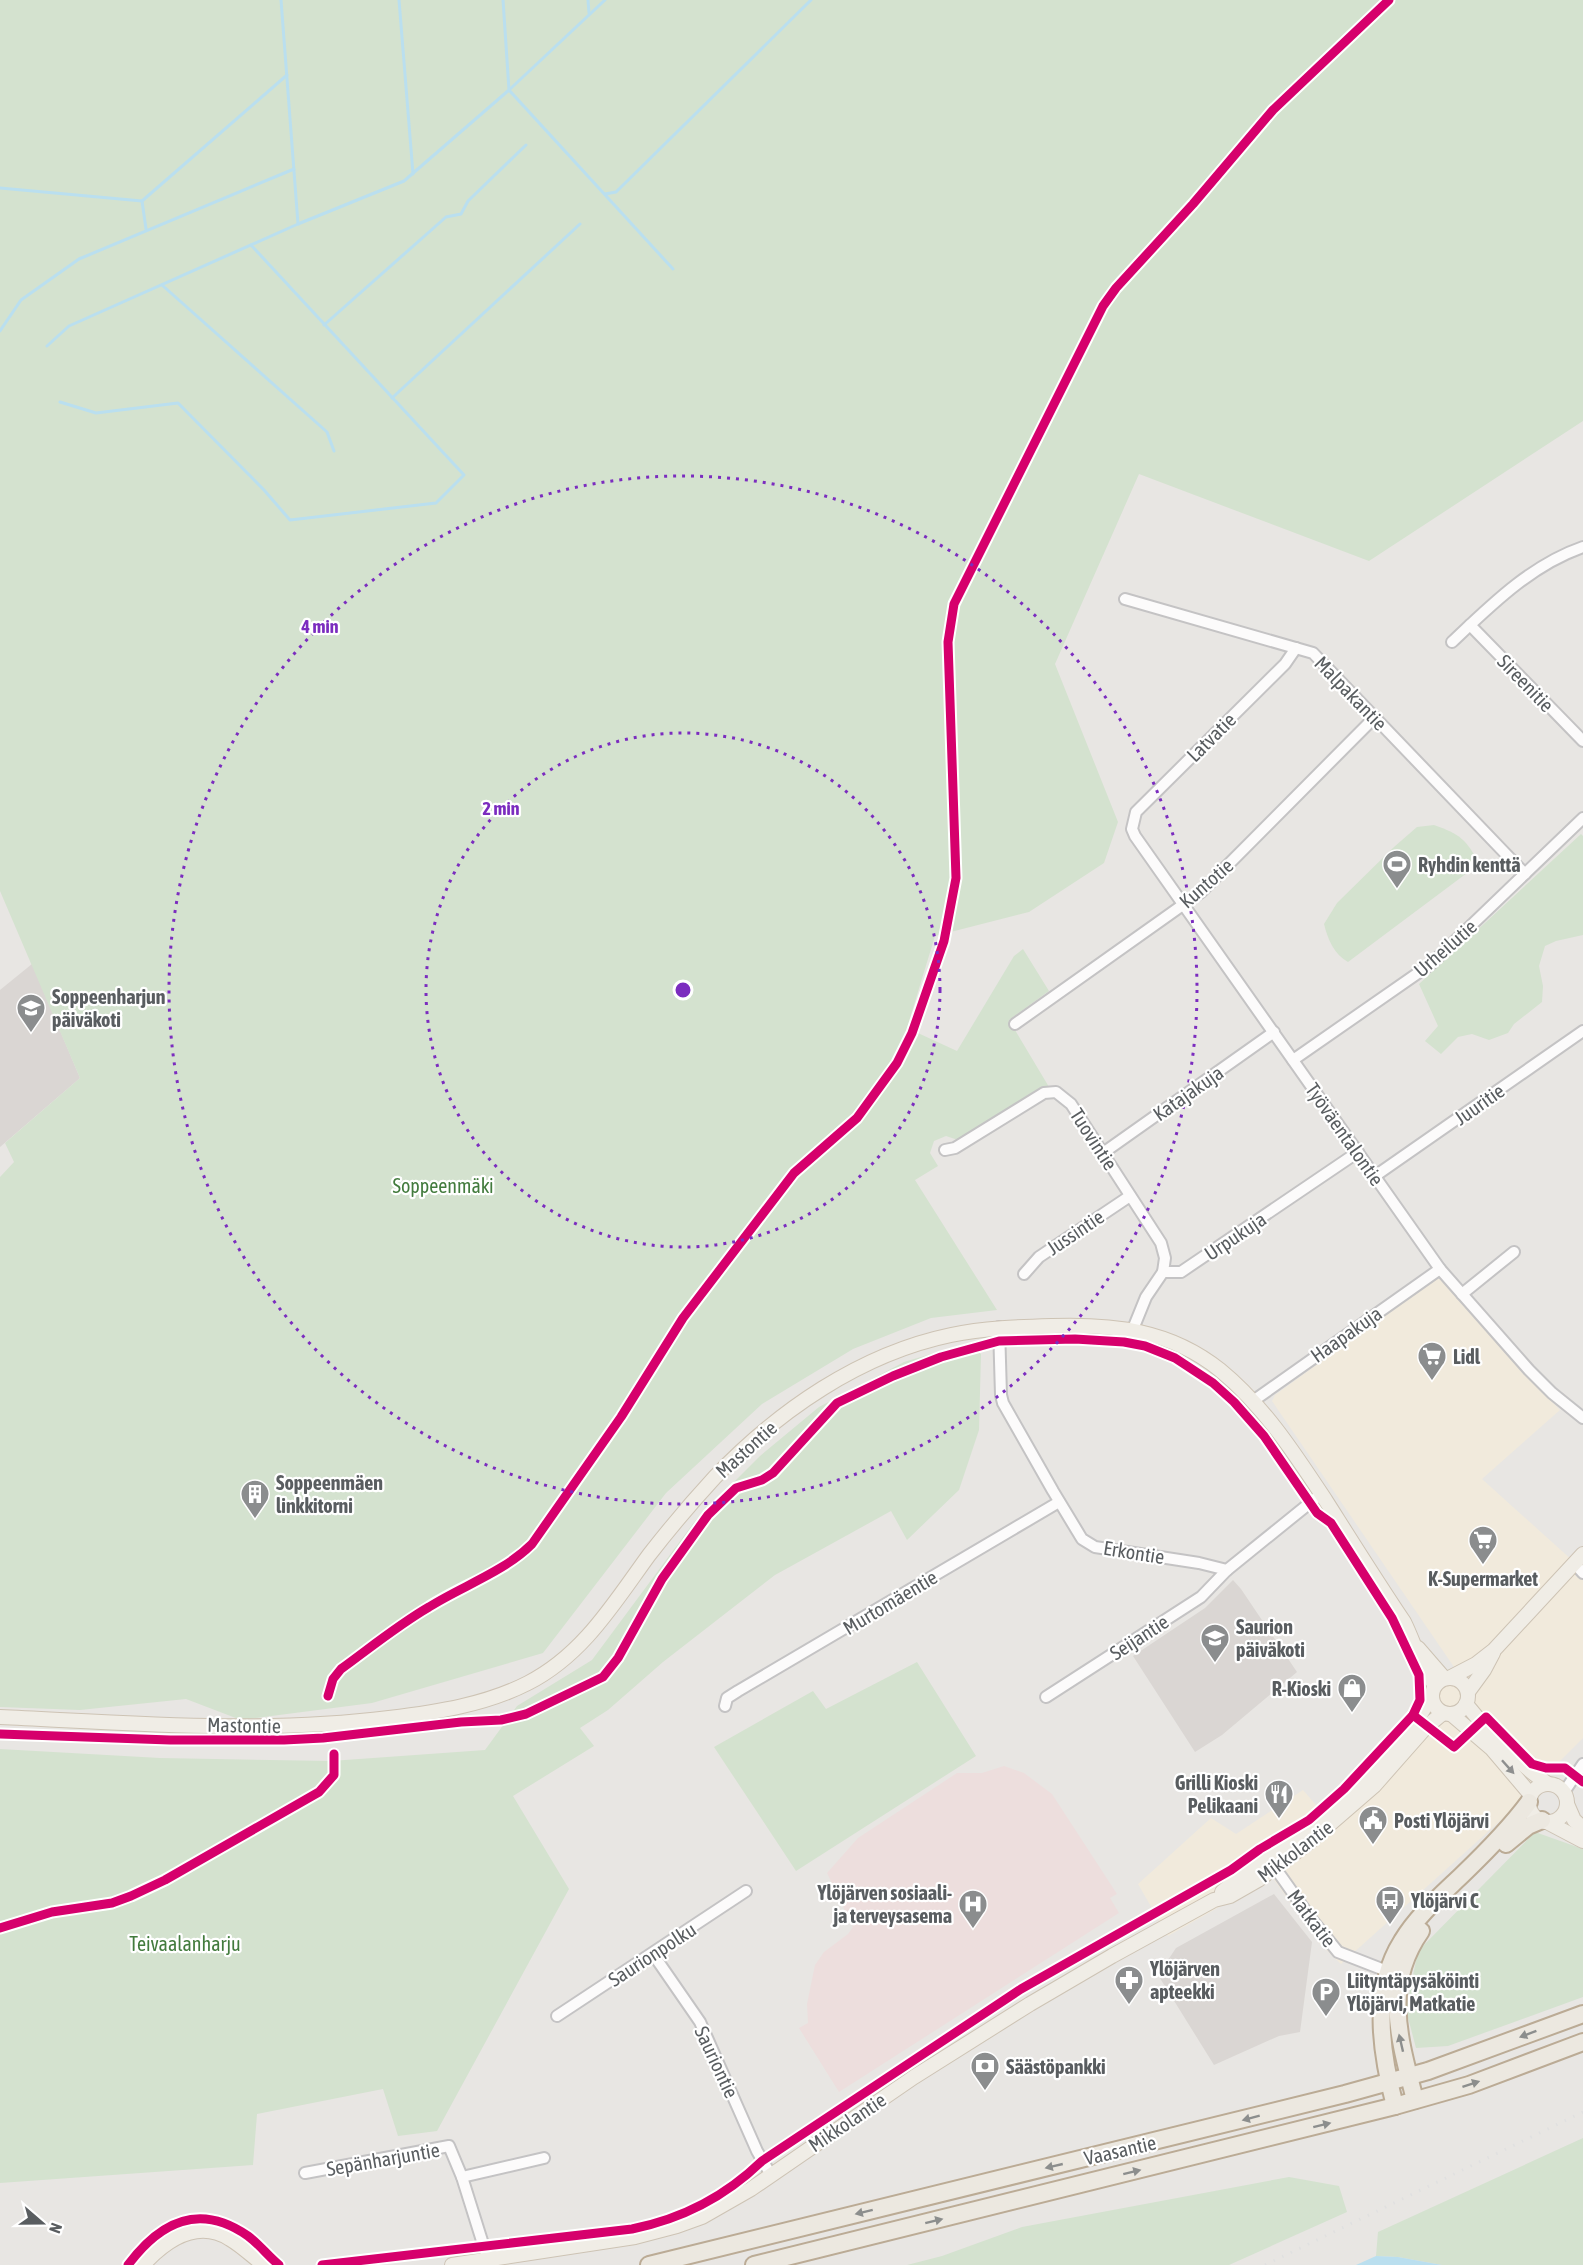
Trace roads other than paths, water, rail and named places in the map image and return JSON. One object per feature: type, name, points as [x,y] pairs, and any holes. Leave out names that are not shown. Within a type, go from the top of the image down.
[{"type":"highway","points":[[1395,2106],[1384,2059],[1381,2023],[1399,1946],[1411,1929],[1483,1855],[1530,1799]]},
{"type":"highway","points":[[1415,2100],[1397,2024],[1394,1973],[1423,1928],[1514,1837],[1528,1826],[1543,1821]]},
{"type":"highway","name":"Vaasantie","points":[[650,2265],[1235,2122],[1388,2082],[1428,2071],[1583,2014]]},
{"type":"highway","name":"Vaasantie","points":[[754,2265],[1395,2106],[1469,2085],[1583,2042]]},
{"type":"main road","name":"Mastontie","points":[[0,1717],[227,1725],[306,1725],[411,1715],[468,1705],[502,1694],[539,1677],[578,1647],[606,1614],[675,1522],[716,1477],[763,1432],[804,1400],[851,1372],[907,1348],[954,1334],[999,1328],[1083,1325],[1133,1329],[1160,1336],[1217,1368],[1253,1401],[1284,1439],[1321,1494],[1404,1622],[1415,1645],[1440,1684]]},
{"type":"main road","points":[[1580,1564],[1494,1650],[1476,1664],[1440,1684],[1433,1704],[1492,1749],[1530,1799],[1533,1813],[1543,1821],[1583,1841]]},
{"type":"main road","points":[[1447,1714],[1460,1711],[1494,1650]]},
{"type":"main road","points":[[1440,1684],[1462,1682],[1467,1698],[1480,1722],[1526,1769],[1548,1784],[1558,1787],[1574,1820],[1583,1828]]},
{"type":"main road","name":"Mikkolantie","points":[[1272,1863],[1361,1784],[1418,1720],[1440,1684]]},
{"type":"main road","name":"Mikkolantie","points":[[452,2265],[634,2237],[671,2228],[714,2211],[771,2175],[914,2077],[1021,2010],[1307,1844],[1374,1786],[1425,1727],[1447,1714]]},
{"type":"main road","points":[[1530,1799],[1538,1787],[1548,1784]]},
{"type":"main road","points":[[1543,1821],[1552,1821],[1561,1816],[1565,1798]]},
{"type":"main road","points":[[143,2265],[175,2237],[198,2230],[213,2231],[228,2237],[264,2265]]},
{"type":"street","points":[[1452,642],[1534,570],[1561,555],[1583,548]]},
{"type":"street","name":"Malpakantie","points":[[1125,599],[1313,653],[1525,874]]},
{"type":"street","name":"Sireenitie","points":[[1470,625],[1583,741]]},
{"type":"street","name":"Latvatie","points":[[1132,829],[1136,812],[1285,664],[1296,648]]},
{"type":"street","name":"Kuntotie","points":[[1015,1024],[1202,892],[1375,717]]},
{"type":"street","name":"Urheilutie","points":[[1293,1060],[1431,964],[1583,818]]},
{"type":"street","name":"Työväentalontie","points":[[1132,829],[1139,843],[1440,1269],[1537,1378],[1583,1418]]},
{"type":"street","name":"Juuritie","points":[[1375,1176],[1583,1031]]},
{"type":"street","name":"Katajakuja","points":[[1103,1153],[1274,1032]]},
{"type":"street","name":"Tuovintie","points":[[945,1150],[956,1148],[1044,1093],[1056,1092],[1071,1104],[1161,1244],[1164,1258],[1163,1272]]},
{"type":"street","name":"Urpukuja","points":[[1163,1272],[1181,1272],[1358,1152]]},
{"type":"street","name":"Jussintie","points":[[1024,1274],[1039,1257],[1130,1196]]},
{"type":"street","points":[[1462,1294],[1514,1252]]},
{"type":"street","name":"Haapakuja","points":[[1253,1401],[1440,1269]]},
{"type":"street","points":[[1133,1329],[1146,1297],[1163,1272]]},
{"type":"street","name":"Erkontie","points":[[999,1328],[1003,1403],[1082,1539],[1095,1547],[1199,1563],[1227,1570]]},
{"type":"street","points":[[1227,1570],[1321,1494]]},
{"type":"street","name":"Murtomäentie","points":[[725,1706],[727,1698],[738,1691],[1059,1502]]},
{"type":"street","name":"Seijantie","points":[[1046,1697],[1201,1597],[1227,1570]]},
{"type":"street","points":[[1565,1798],[1583,1764]]},
{"type":"street","name":"Matkatie","points":[[1272,1863],[1312,1920],[1338,1952],[1394,1973]]},
{"type":"street","name":"Saurionpolku","points":[[557,2016],[746,1891]]},
{"type":"street","name":"Sauriontie","points":[[653,1954],[700,2022],[757,2151],[771,2175]]},
{"type":"street","name":"Sepänharjuntie","points":[[305,2173],[449,2146],[462,2177],[488,2259]]},
{"type":"street","points":[[462,2177],[544,2158]]},
{"type":"water","points":[[1376,2256],[1398,2257],[1442,2265],[1356,2265]]},
{"type":"waterway","points":[[281,0],[298,224]]},
{"type":"waterway","points":[[399,0],[413,174]]},
{"type":"waterway","points":[[503,0],[509,90],[673,269]]},
{"type":"waterway","points":[[588,0],[589,13]]},
{"type":"waterway","points":[[47,346],[69,326],[298,224],[404,181],[509,90],[605,0]]},
{"type":"waterway","points":[[605,194],[616,192],[811,0]]},
{"type":"waterway","points":[[146,229],[142,201],[287,75]]},
{"type":"waterway","points":[[324,325],[446,217],[461,214],[468,201],[526,145]]},
{"type":"waterway","points":[[0,331],[21,300],[79,259],[294,169]]},
{"type":"waterway","points":[[0,188],[142,201]]},
{"type":"waterway","points":[[392,398],[580,224]]},
{"type":"waterway","points":[[60,402],[96,413],[178,403],[264,490],[290,520],[436,503],[464,475],[251,245]]},
{"type":"waterway","points":[[162,285],[327,432],[334,451]]},
{"type":"railway","points":[[1265,2265],[1583,2112]]},
{"type":"place","name":"Ryhdin kenttä","points":[[1397,890]]},
{"type":"place","name":"Soppeenharjun päiväkoti","points":[[31,1034]]},
{"type":"place","name":"Lidl","points":[[1432,1382]]},
{"type":"place","name":"Soppeenmäen linkkitorni","points":[[255,1520]]},
{"type":"place","name":"K-Supermarket","points":[[1483,1566]]},
{"type":"place","name":"Saurion päiväkoti","points":[[1215,1664]]},
{"type":"place","name":"R-Kioski","points":[[1352,1714]]},
{"type":"place","name":"Grilli Kioski Pelikaani","points":[[1279,1820]]},
{"type":"place","name":"Posti Ylöjärvi","points":[[1373,1846]]},
{"type":"place","name":"Ylöjärvi C","points":[[1390,1926]]},
{"type":"place","name":"Ylöjärven sosiaali- ja terveysasema","points":[[973,1930]]},
{"type":"place","name":"Ylöjärven apteekki","points":[[1129,2006]]},
{"type":"place","name":"Liityntäpysäköinti Ylöjärvi, Matkatie","points":[[1326,2018]]},
{"type":"place","name":"Säästöpankki","points":[[985,2092]]},
{"type":"park label","name":"Soppeenmäki","points":[[443,1185]]},
{"type":"park label","name":"Teivaalanharju","points":[[185,1943]]}]
